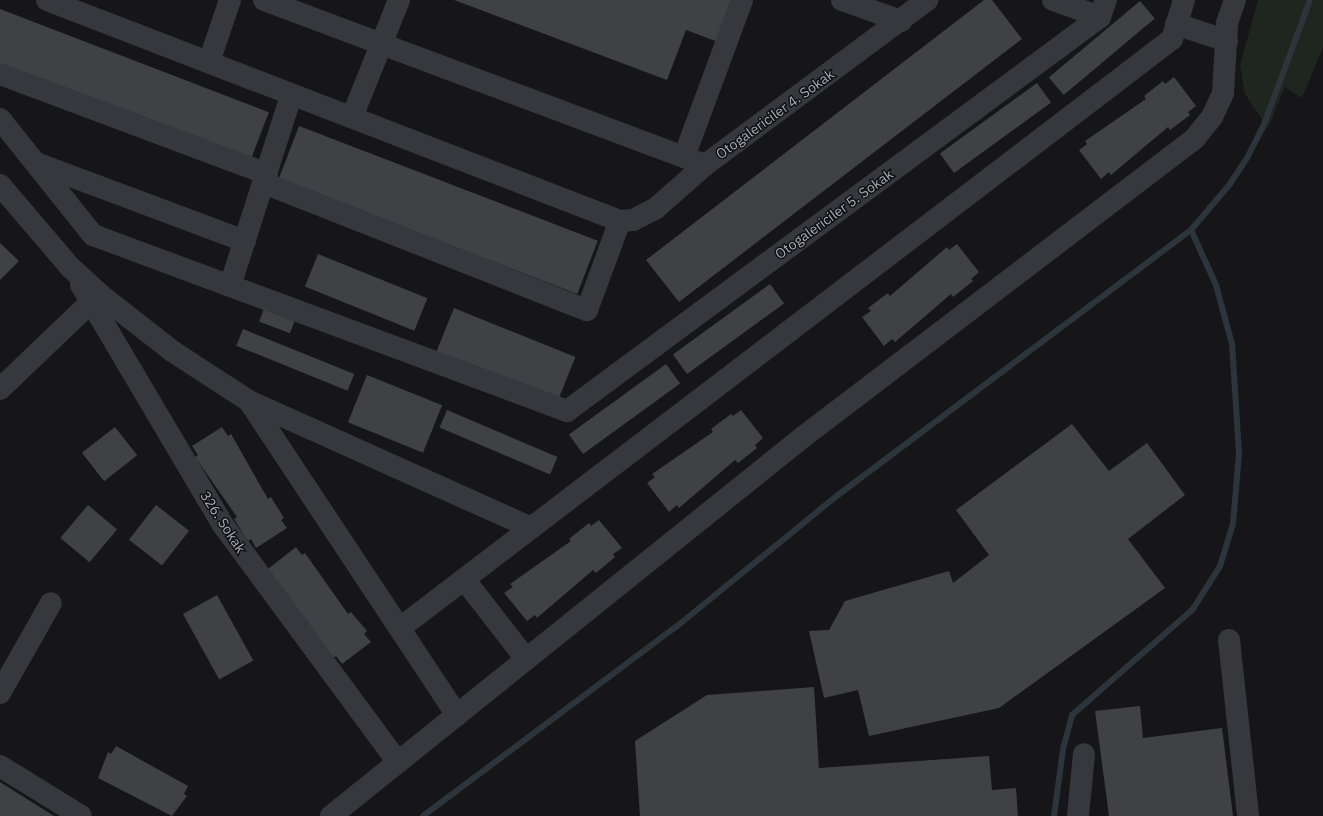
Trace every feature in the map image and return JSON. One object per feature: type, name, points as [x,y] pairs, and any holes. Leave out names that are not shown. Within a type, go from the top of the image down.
[{"type":"street","points":[[0,74],[265,178],[587,310],[620,221],[352,117],[291,96],[210,62],[46,0]]},
{"type":"street","points":[[210,62],[230,0]]},
{"type":"street","points":[[264,0],[705,165]]},
{"type":"street","points":[[352,117],[399,0]]},
{"type":"street","points":[[684,157],[742,0]]},
{"type":"street","points":[[842,0],[901,21]]},
{"type":"street","name":"Otogalericiler 4. Sokak","points":[[620,221],[633,220],[655,209],[705,165],[901,21],[927,0]]},
{"type":"street","points":[[1053,0],[1103,9]]},
{"type":"street","points":[[400,628],[1172,39],[1184,0]]},
{"type":"street","points":[[331,816],[803,437],[1195,138],[1212,117],[1223,93],[1227,23],[1234,0]]},
{"type":"street","name":"Otogalericiler 5. Sokak","points":[[230,286],[567,411],[1103,9]]},
{"type":"street","points":[[1176,24],[1227,41]]},
{"type":"street","points":[[0,119],[93,235],[230,286],[291,96]]},
{"type":"street","points":[[35,163],[245,241]]},
{"type":"street","points":[[0,185],[70,267],[154,338],[249,401],[531,528]]},
{"type":"street","name":"326. Sokak","points":[[70,267],[223,526],[398,762]]},
{"type":"street","points":[[0,389],[91,302]]},
{"type":"street","points":[[249,401],[457,715]]},
{"type":"street","points":[[464,579],[526,659]]},
{"type":"street","points":[[0,693],[51,603]]},
{"type":"street","points":[[1229,640],[1248,816]]},
{"type":"street","points":[[1078,816],[1084,754]]},
{"type":"street","points":[[0,766],[80,816]]},
{"type":"shaded area","points":[[1258,0],[1323,0],[1323,47],[1302,98],[1285,87],[1268,128],[1245,94],[1240,65]]},
{"type":"building","points":[[454,0],[734,0],[718,42],[686,30],[667,80]]},
{"type":"building","points":[[984,0],[992,0],[1022,39],[679,302],[646,260]]},
{"type":"building","points":[[1140,1],[1155,19],[1064,95],[1049,77]]},
{"type":"building","points":[[0,9],[269,112],[247,170],[0,75]]},
{"type":"building","points":[[1174,77],[1196,106],[1188,112],[1190,115],[1170,130],[1168,127],[1111,175],[1109,172],[1101,179],[1079,150],[1087,144],[1085,141],[1146,99],[1144,96],[1163,81],[1165,84]]},
{"type":"building","points":[[1037,83],[1051,102],[954,173],[940,154]]},
{"type":"building","points":[[299,126],[598,241],[577,294],[279,179]]},
{"type":"building","points":[[0,243],[19,261],[0,280]]},
{"type":"building","points":[[957,244],[979,272],[971,279],[973,281],[953,297],[951,294],[895,342],[892,339],[884,346],[862,317],[871,311],[868,308],[888,293],[890,296],[947,247],[949,250]]},
{"type":"building","points":[[318,254],[427,298],[414,331],[305,286]]},
{"type":"building","points":[[770,284],[784,303],[687,374],[673,355]]},
{"type":"building","points":[[267,301],[298,313],[290,333],[259,322]]},
{"type":"building","points":[[454,308],[575,357],[556,405],[435,356]]},
{"type":"building","points":[[243,329],[354,374],[348,391],[236,346]]},
{"type":"building","points":[[666,364],[680,383],[583,454],[569,435]]},
{"type":"building","points":[[367,375],[442,405],[423,453],[348,422]]},
{"type":"building","points":[[447,410],[557,457],[550,474],[440,427]]},
{"type":"building","points":[[741,410],[763,438],[755,445],[757,448],[738,463],[735,460],[679,508],[677,505],[669,512],[647,483],[655,477],[652,474],[713,432],[711,429],[731,414],[733,416]]},
{"type":"building","points":[[1072,424],[1109,471],[1147,443],[1185,495],[1128,539],[1165,588],[999,708],[869,736],[858,690],[824,698],[809,631],[829,630],[845,601],[949,571],[953,583],[989,555],[956,510]]},
{"type":"building","points":[[115,427],[137,455],[104,481],[82,453]]},
{"type":"building","points":[[222,427],[228,436],[231,434],[268,499],[271,497],[284,518],[281,520],[287,528],[256,548],[251,539],[248,541],[234,519],[237,517],[195,457],[198,455],[192,446]]},
{"type":"building","points":[[88,505],[117,529],[89,562],[60,538]]},
{"type":"building","points":[[156,505],[189,531],[162,566],[129,540]]},
{"type":"building","points":[[599,520],[622,548],[613,554],[615,557],[596,573],[593,570],[537,618],[535,615],[527,621],[504,593],[513,587],[510,584],[571,541],[569,539],[589,523],[591,526]]},
{"type":"building","points":[[296,547],[302,555],[305,553],[348,614],[351,612],[367,631],[364,634],[371,642],[342,664],[336,656],[333,658],[268,569]]},
{"type":"building","points":[[217,595],[253,661],[219,680],[183,614]]},
{"type":"building","points":[[814,687],[819,768],[989,756],[992,790],[1016,788],[1018,816],[640,816],[635,741],[707,695]]},
{"type":"building","points":[[1140,706],[1143,738],[1222,728],[1233,816],[1109,816],[1095,711]]},
{"type":"building","points":[[116,746],[188,786],[184,794],[187,796],[172,816],[98,778],[108,752],[111,754]]},
{"type":"building","points":[[0,782],[54,816],[0,816]]},
{"type":"waterway","points":[[423,816],[676,627],[838,495],[1191,230],[1230,184],[1248,156],[1263,127],[1310,0]]},
{"type":"waterway","points":[[1054,816],[1063,749],[1072,715],[1193,609],[1220,566],[1233,524],[1239,454],[1232,344],[1216,285],[1191,230]]}]
